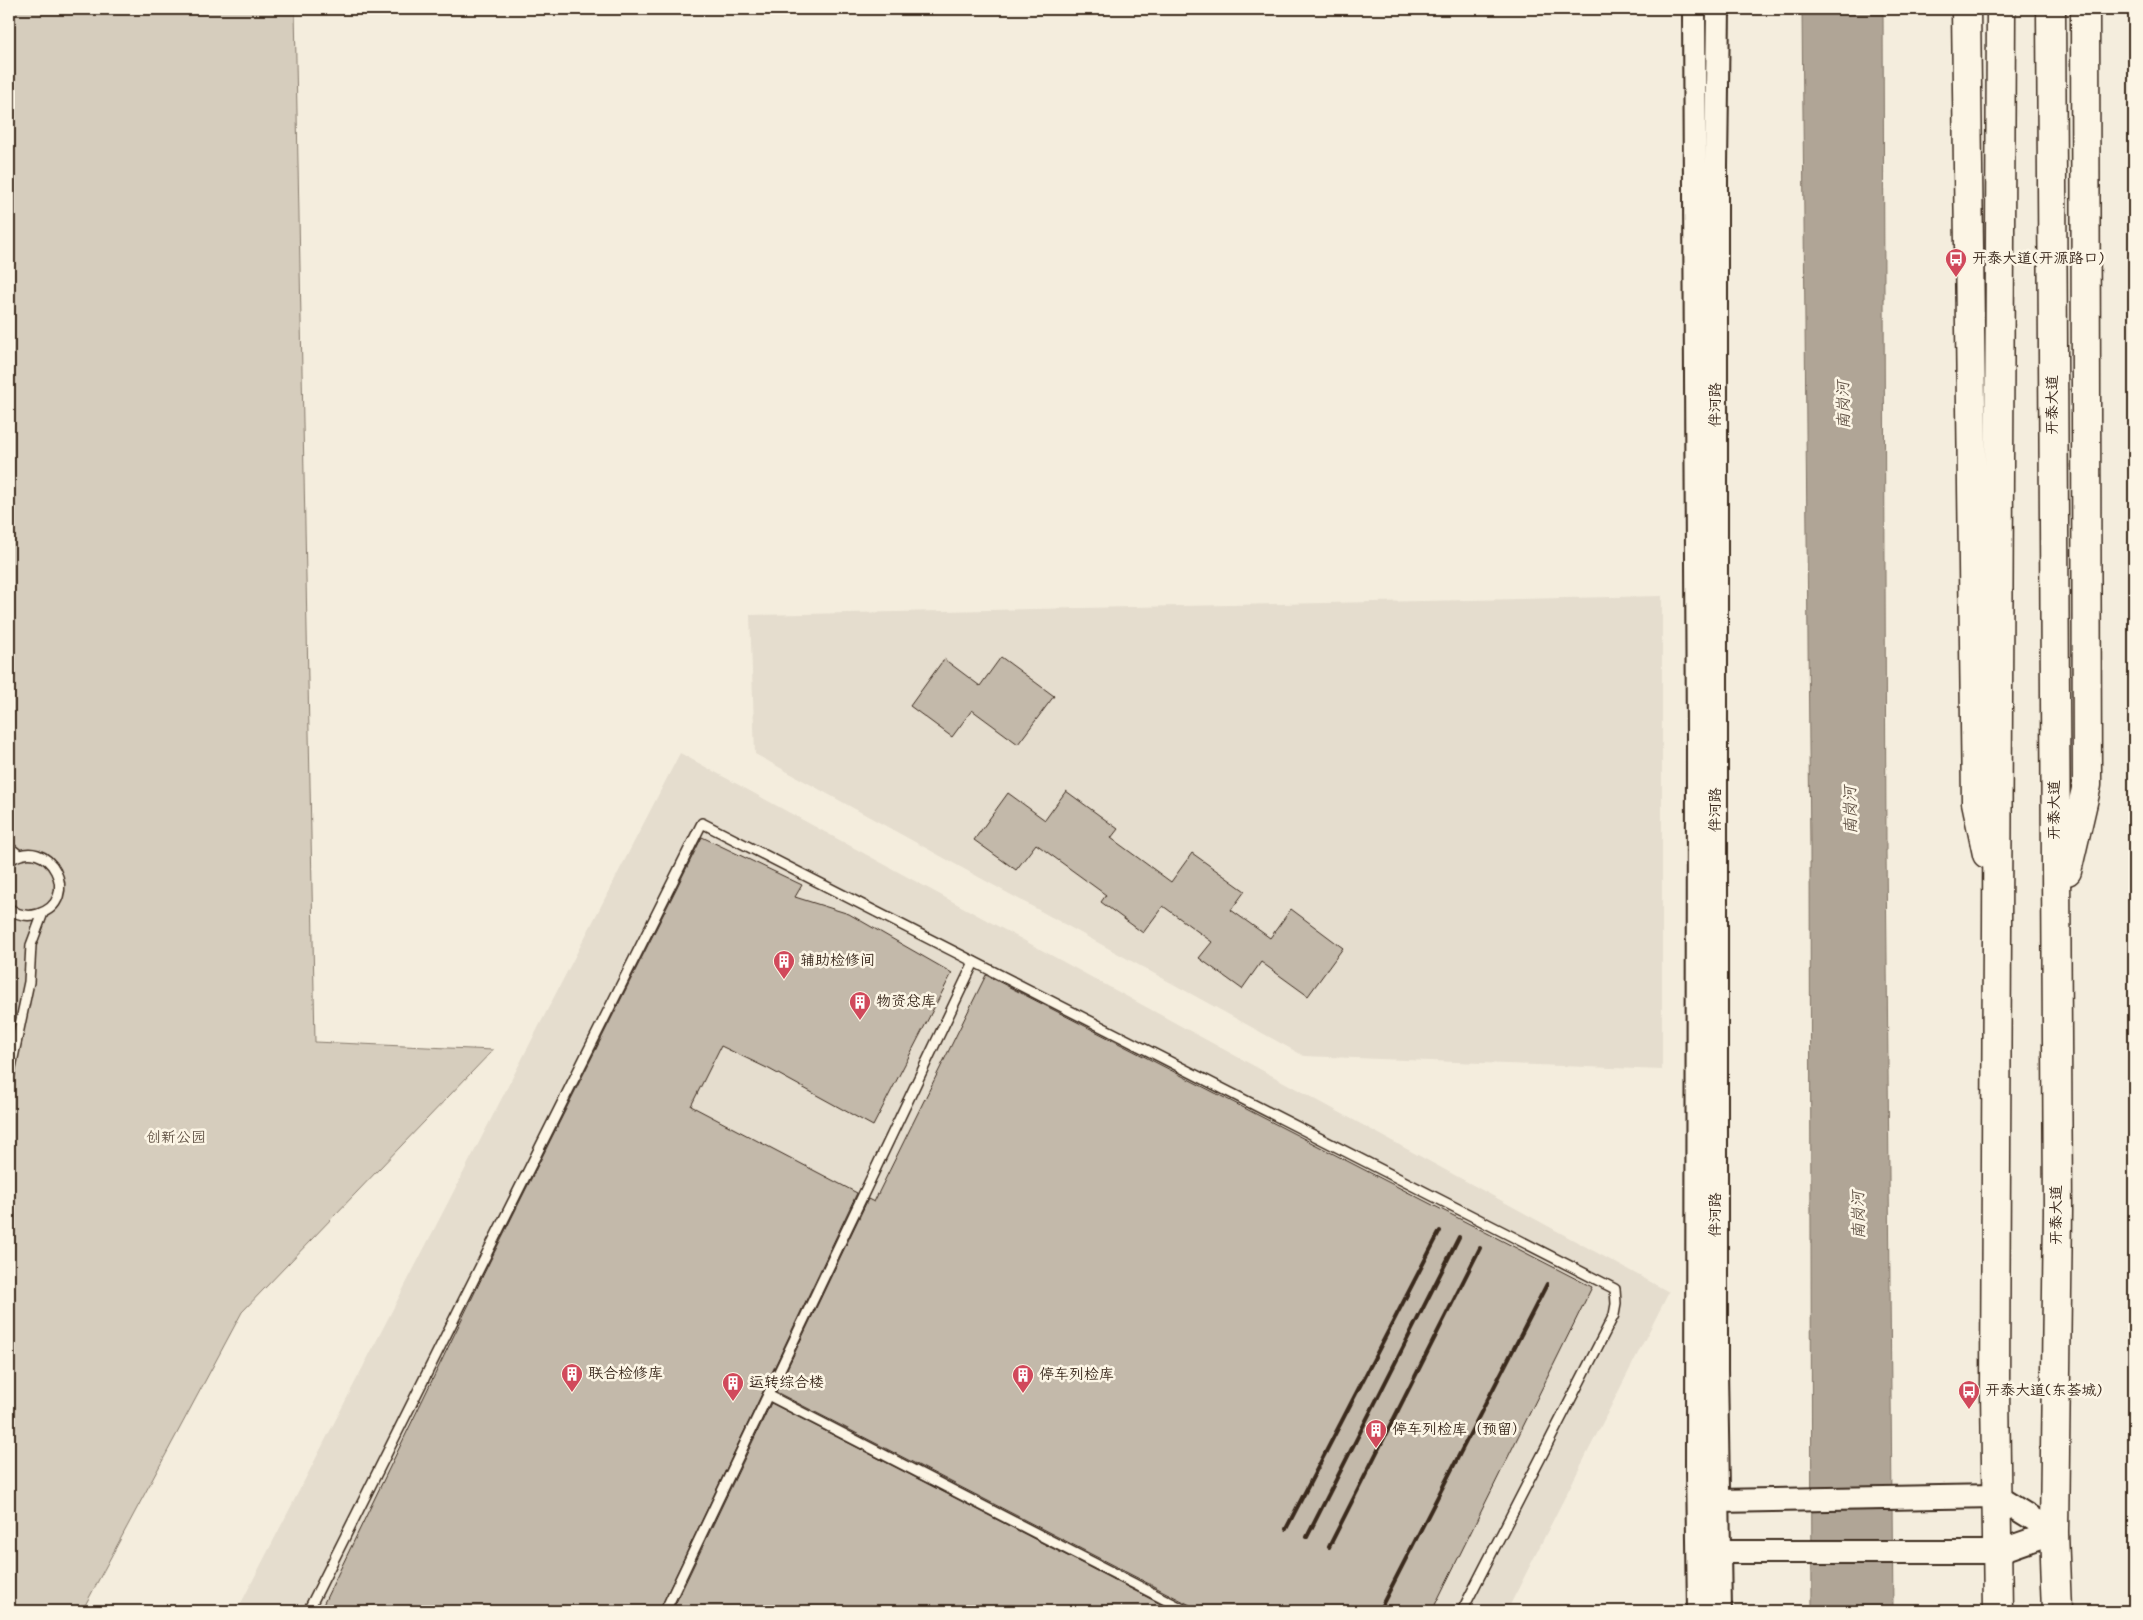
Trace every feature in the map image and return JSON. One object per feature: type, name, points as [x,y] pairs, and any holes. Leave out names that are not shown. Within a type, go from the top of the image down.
[{"type":"main road","points":[[1966,9],[1976,802],[1998,906]]},
{"type":"main road","points":[[1998,1611],[1995,1380],[2001,9]]},
{"type":"main road","name":"开泰大道","points":[[2051,9],[2058,1210],[2054,1532],[2057,1611]]},
{"type":"main road","points":[[2056,916],[2087,785],[2086,9]]},
{"type":"street","name":"伴河路","points":[[1694,9],[1698,742],[1698,1526],[1704,1611]]},
{"type":"street","name":"伴河路","points":[[1704,1611],[1719,1552],[1716,1370],[1716,235],[1718,9]]},
{"type":"street","points":[[1996,1496],[2054,1532],[1997,1552],[1719,1552],[1698,1526],[1718,1501],[1996,1496]]},
{"type":"lane","points":[[308,1611],[702,823],[1615,1289],[1616,1304],[1614,1315],[1462,1611]]},
{"type":"lane","points":[[9,847],[19,855]]},
{"type":"lane","points":[[9,861],[19,855],[39,856],[48,861],[55,869],[59,878],[60,888],[57,898],[51,907],[42,913],[33,916],[23,915],[9,908]]},
{"type":"lane","points":[[9,1077],[29,982],[31,945],[42,913]]},
{"type":"lane","points":[[665,1611],[974,962]]},
{"type":"lane","points":[[768,1395],[1187,1611]]},
{"type":"shaded area","points":[[1662,596],[1662,1070],[1304,1056],[755,754],[750,615]]},
{"type":"shaded area","points":[[680,753],[1669,1292],[1507,1611],[237,1611]]},
{"type":"green space","name":"创新公园","points":[[9,9],[295,9],[315,1042],[493,1050],[242,1312],[82,1611],[9,1611]]},
{"type":"water","name":"南岗河","points":[[1802,9],[1883,9],[1886,851],[1893,1611],[1812,1611],[1810,849]]},
{"type":"building","points":[[1001,657],[1054,696],[1018,744],[972,710],[952,737],[910,706],[944,659],[980,686]]},
{"type":"building","points":[[1066,791],[1118,829],[1111,838],[1171,882],[1192,853],[1245,891],[1231,910],[1270,938],[1291,909],[1343,948],[1308,996],[1261,962],[1242,989],[1199,958],[1212,942],[1163,906],[1143,933],[1101,902],[1106,895],[1036,844],[1016,870],[974,840],[1008,793],[1045,820]]},
{"type":"building","name":"联合检修库","points":[[702,837],[802,885],[795,897],[849,914],[952,973],[873,1126],[769,1069],[721,1046],[691,1106],[857,1193],[659,1611],[320,1611],[490,1261]]},
{"type":"building","name":"停车列检库","points":[[986,975],[1592,1287],[1432,1611],[1193,1611],[1190,1605],[776,1392],[868,1199],[874,1202]]},
{"type":"building","points":[[771,1403],[1174,1611],[672,1611]]},
{"type":"railway","points":[[1286,1529],[1440,1231]]},
{"type":"railway","points":[[1307,1537],[1459,1237]]},
{"type":"railway","points":[[1329,1547],[1480,1248]]},
{"type":"railway","points":[[1379,1611],[1547,1284]]},
{"type":"place","name":"开泰大道(开源路口)","points":[[1956,278]]},
{"type":"place","name":"辅助检修间","points":[[784,980]]},
{"type":"place","name":"物资总库","points":[[860,1021]]},
{"type":"place","name":"联合检修库","points":[[572,1393]]},
{"type":"place","name":"停车列检库","points":[[1023,1394]]},
{"type":"place","name":"运转综合楼","points":[[733,1402]]},
{"type":"place","name":"开泰大道(东荟城)","points":[[1969,1410]]},
{"type":"place","name":"停车列检库（预留）","points":[[1376,1449]]}]
